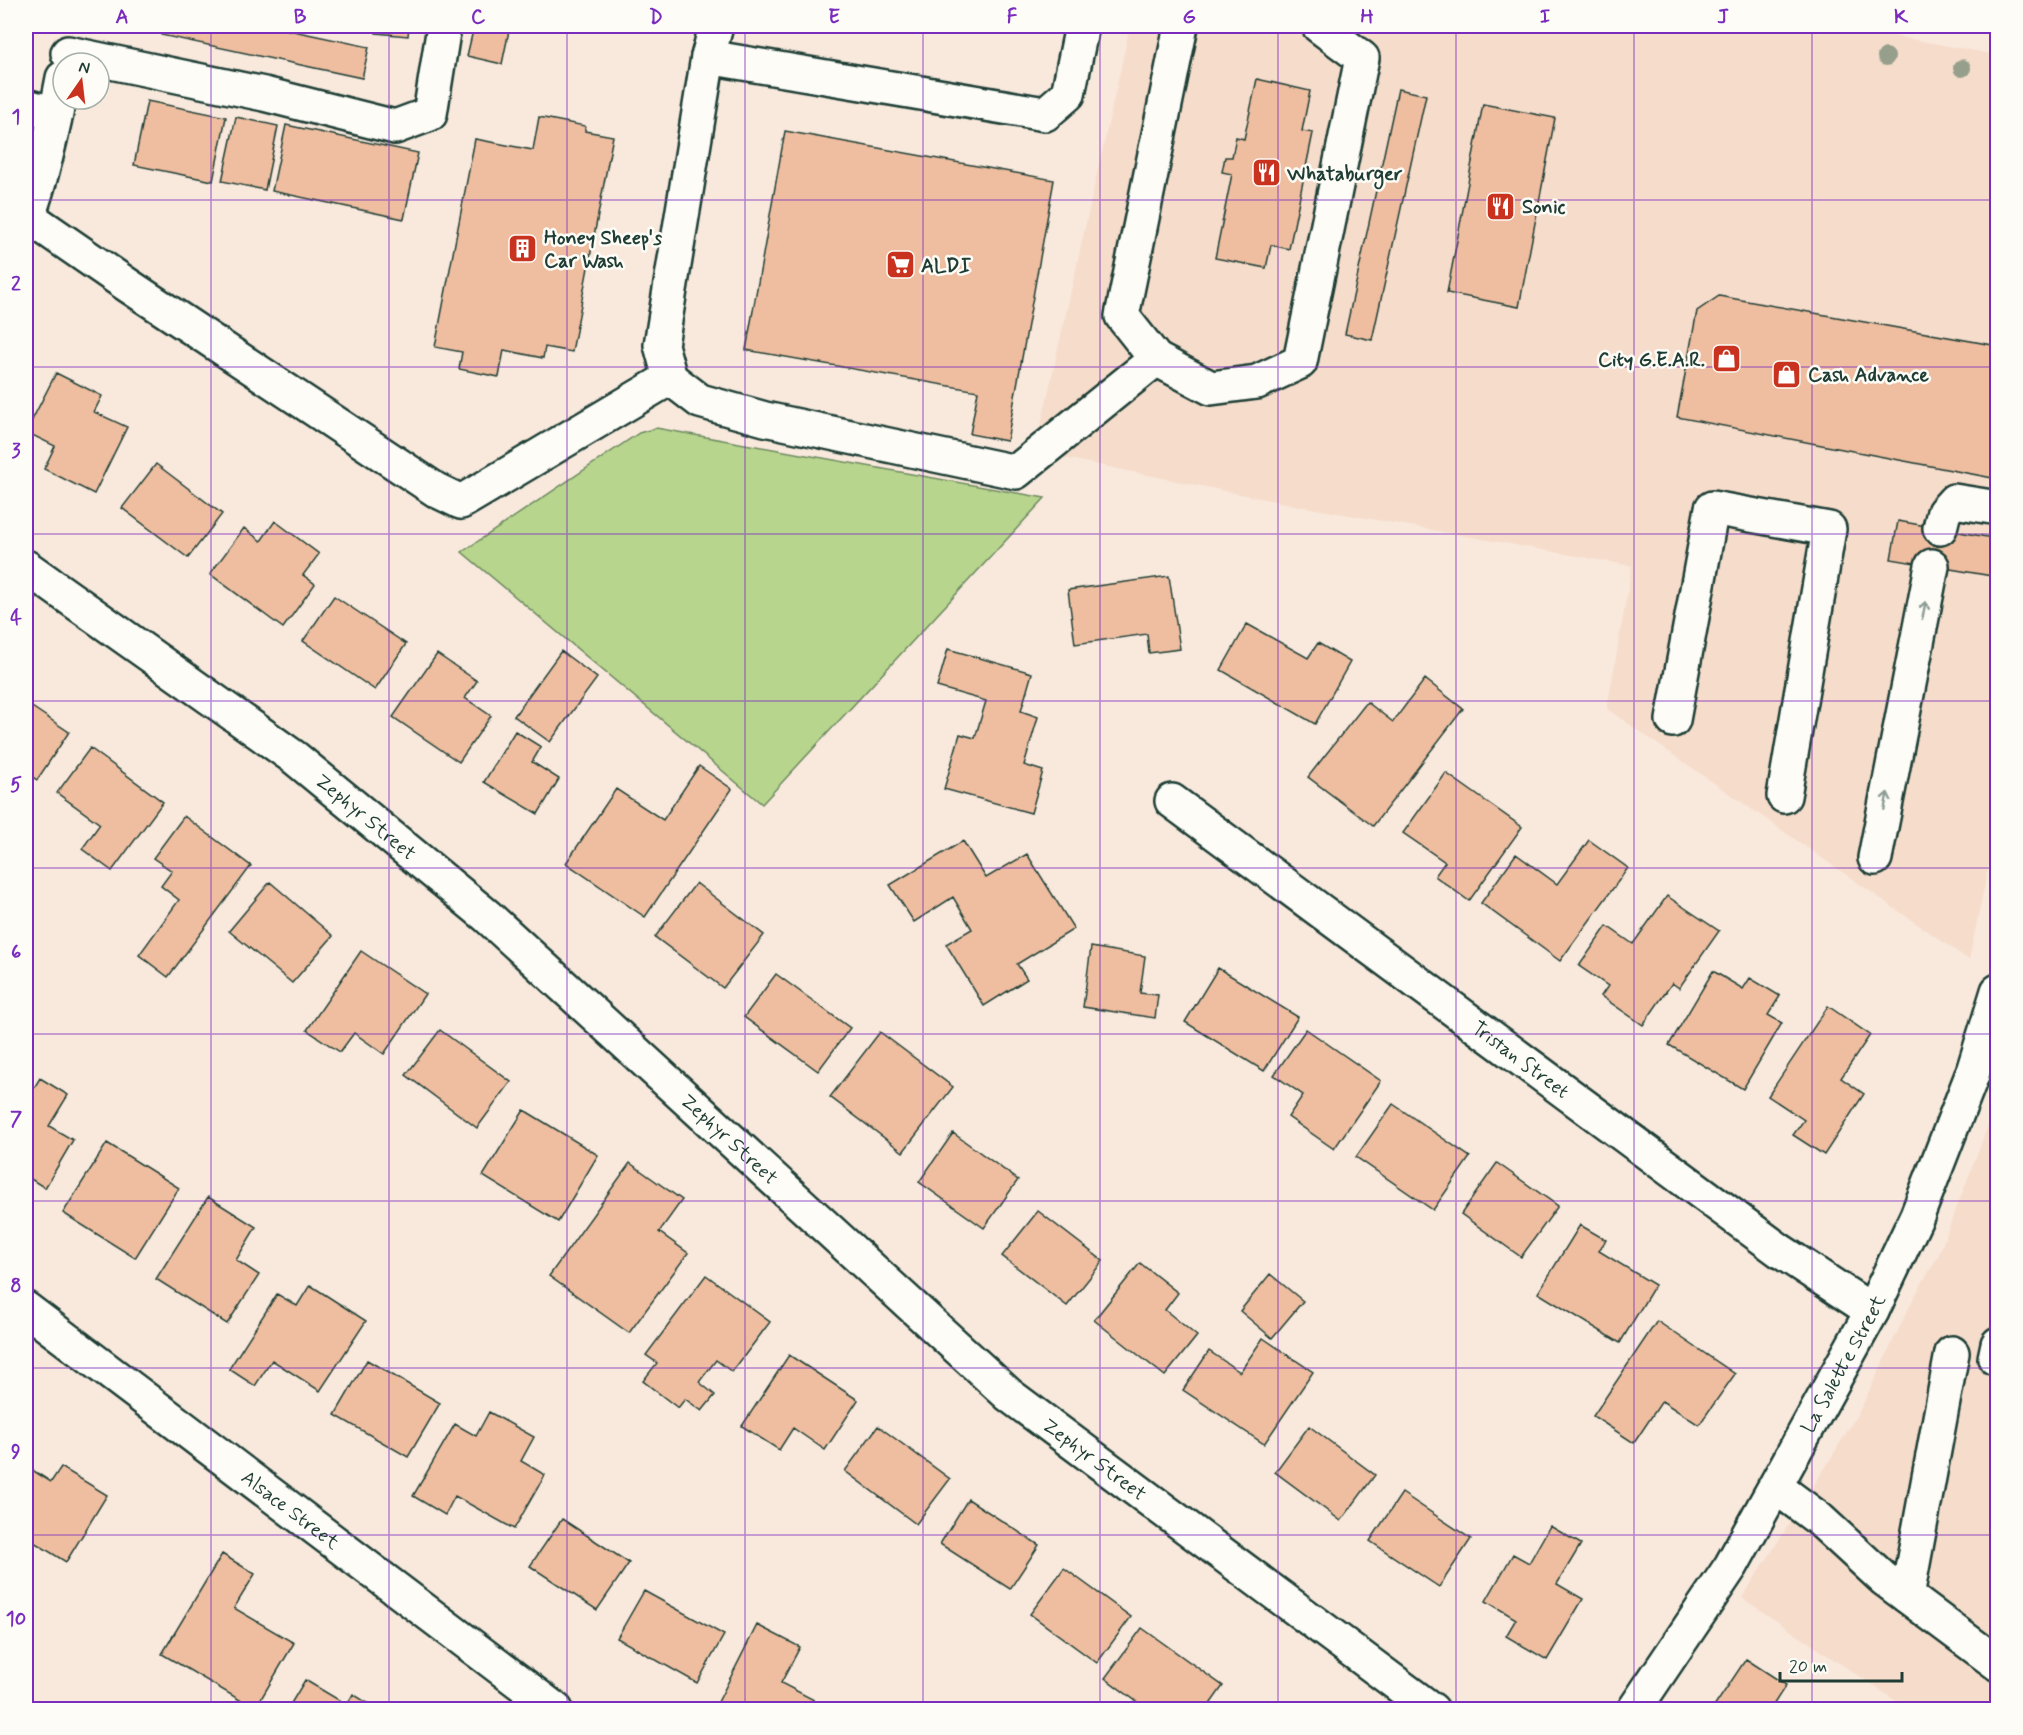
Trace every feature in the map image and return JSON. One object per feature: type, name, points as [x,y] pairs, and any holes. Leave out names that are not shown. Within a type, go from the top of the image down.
[{"type":"street","points":[[111,64],[264,94],[395,127],[430,114],[444,26]]},
{"type":"street","points":[[716,26],[708,57],[661,345],[670,378],[700,401],[765,419],[1017,472],[1156,359]]},
{"type":"street","points":[[708,57],[1045,114],[1068,94],[1082,26]]},
{"type":"street","points":[[1181,26],[1122,316],[1156,359],[1211,388],[1257,382],[1300,362],[1362,58],[1319,26]]},
{"type":"street","points":[[51,89],[41,110],[26,218],[436,490],[461,502],[670,378]]},
{"type":"street","points":[[1940,528],[1944,512],[1954,501],[1998,508]]},
{"type":"street","points":[[1673,720],[1712,508],[1829,529],[1784,796]]},
{"type":"street","points":[[1875,858],[1932,566]]},
{"type":"street","name":"Zephyr Street","points":[[26,567],[295,758],[487,916],[1009,1395],[1432,1710]]},
{"type":"street","name":"Tristan Street","points":[[1172,801],[1779,1250],[1872,1311]]},
{"type":"street","name":"La Salette Street","points":[[1634,1710],[1731,1566],[1872,1311],[1917,1216],[1972,1075],[1998,991]]},
{"type":"street","name":"Alsace Street","points":[[26,1309],[556,1710]]},
{"type":"street","points":[[1907,1596],[1952,1353]]},
{"type":"street","points":[[1776,1487],[1819,1518],[1884,1579],[1998,1664]]},
{"type":"shaded area","points":[[1130,26],[1841,26],[1997,55],[1998,821],[1969,960],[1607,709],[1632,566],[1299,506],[1035,452]]},
{"type":"shaded area","points":[[1997,1102],[1997,1709],[1908,1709],[1742,1598],[1861,1408],[1914,1297],[1938,1256]]},
{"type":"green space","points":[[656,428],[1045,498],[762,804],[462,552],[639,433]]},
{"type":"building","points":[[162,26],[270,26],[369,47],[362,78],[161,35]]},
{"type":"building","points":[[376,26],[409,26],[408,36],[376,33]]},
{"type":"building","points":[[474,26],[510,26],[502,64],[467,56]]},
{"type":"building","name":"Whataburger","points":[[1257,79],[1310,91],[1302,131],[1313,133],[1289,249],[1271,245],[1266,268],[1215,258],[1232,174],[1222,172],[1225,157],[1232,157],[1236,137],[1244,139]]},
{"type":"building","points":[[1398,89],[1426,95],[1372,340],[1345,334]]},
{"type":"building","points":[[147,101],[226,117],[213,181],[134,165]]},
{"type":"building","name":"Sonic","points":[[1483,104],[1555,118],[1519,307],[1447,293]]},
{"type":"building","points":[[236,117],[278,126],[265,190],[222,181]]},
{"type":"building","name":"Honey Sheep's Car Wash","points":[[539,117],[585,126],[585,131],[613,136],[572,352],[545,347],[543,358],[504,350],[499,377],[459,369],[462,352],[435,347],[475,139],[533,150]]},
{"type":"building","points":[[286,125],[418,153],[404,219],[272,191]]},
{"type":"building","name":"ALDI","points":[[785,131],[1054,180],[1007,441],[970,434],[978,391],[746,350]]},
{"type":"building","points":[[1719,296],[1998,346],[1998,479],[1677,417],[1697,311]]},
{"type":"building","points":[[56,373],[102,396],[94,412],[127,427],[94,494],[44,469],[55,446],[26,432]]},
{"type":"building","points":[[156,464],[222,514],[188,558],[122,508]]},
{"type":"building","points":[[275,521],[319,554],[303,575],[315,584],[283,628],[210,574],[244,528],[261,541]]},
{"type":"building","points":[[1898,521],[1998,539],[1998,577],[1891,559]]},
{"type":"building","points":[[1169,576],[1180,649],[1149,653],[1147,634],[1075,644],[1068,590]]},
{"type":"building","points":[[334,596],[406,644],[375,690],[303,641]]},
{"type":"building","points":[[1247,624],[1308,658],[1318,643],[1350,662],[1315,724],[1221,670]]},
{"type":"building","points":[[948,649],[1032,673],[1021,711],[1038,717],[1024,765],[1043,771],[1031,813],[944,789],[960,734],[975,738],[986,701],[937,687]]},
{"type":"building","points":[[561,651],[597,678],[550,742],[514,716]]},
{"type":"building","points":[[437,654],[477,681],[465,698],[491,716],[459,762],[393,717]]},
{"type":"building","points":[[1425,679],[1463,709],[1373,826],[1308,777],[1367,702],[1393,722]]},
{"type":"building","points":[[26,703],[69,732],[37,780],[26,772]]},
{"type":"building","points":[[515,731],[541,747],[532,762],[559,779],[538,814],[484,782]]},
{"type":"building","points":[[90,748],[163,802],[112,871],[82,849],[100,824],[57,793]]},
{"type":"building","points":[[699,766],[732,789],[645,917],[566,863],[616,789],[663,820]]},
{"type":"building","points":[[1446,773],[1522,827],[1469,901],[1435,876],[1445,862],[1403,833]]},
{"type":"building","points":[[184,816],[251,866],[168,977],[139,955],[179,900],[161,886],[172,871],[153,858]]},
{"type":"building","points":[[1589,840],[1628,868],[1560,961],[1481,903],[1516,854],[1557,884]]},
{"type":"building","points":[[963,841],[986,878],[1027,854],[1074,929],[1017,964],[1027,979],[984,1006],[946,944],[972,929],[953,897],[914,922],[890,885]]},
{"type":"building","points":[[270,882],[333,936],[292,983],[229,931]]},
{"type":"building","points":[[696,883],[764,935],[723,988],[655,937]]},
{"type":"building","points":[[1667,896],[1719,931],[1679,988],[1672,983],[1643,1025],[1601,996],[1608,986],[1579,966],[1607,926],[1633,944]]},
{"type":"building","points":[[1091,947],[1145,956],[1140,993],[1158,995],[1155,1018],[1083,1007]]},
{"type":"building","points":[[361,951],[425,994],[384,1054],[354,1033],[340,1052],[307,1030]]},
{"type":"building","points":[[1218,968],[1298,1017],[1264,1071],[1185,1022]]},
{"type":"building","points":[[1713,971],[1743,989],[1750,978],[1780,996],[1768,1015],[1782,1023],[1743,1089],[1669,1045]]},
{"type":"building","points":[[776,974],[850,1028],[818,1071],[744,1017]]},
{"type":"building","points":[[1828,1006],[1870,1035],[1841,1078],[1864,1094],[1824,1155],[1793,1135],[1804,1120],[1768,1096]]},
{"type":"building","points":[[1306,1029],[1381,1081],[1334,1149],[1288,1117],[1303,1095],[1274,1075]]},
{"type":"building","points":[[440,1030],[511,1082],[477,1128],[406,1075]]},
{"type":"building","points":[[880,1032],[953,1087],[903,1152],[830,1097]]},
{"type":"building","points":[[40,1078],[68,1095],[49,1126],[73,1140],[45,1188],[26,1176],[26,1101]]},
{"type":"building","points":[[1393,1104],[1470,1157],[1433,1210],[1356,1157]]},
{"type":"building","points":[[524,1110],[598,1155],[558,1222],[483,1176]]},
{"type":"building","points":[[953,1133],[1018,1180],[984,1228],[919,1182]]},
{"type":"building","points":[[107,1143],[179,1188],[135,1258],[63,1213]]},
{"type":"building","points":[[630,1163],[682,1200],[659,1232],[688,1253],[629,1333],[549,1276]]},
{"type":"building","points":[[1497,1163],[1558,1206],[1521,1257],[1461,1214]]},
{"type":"building","points":[[208,1197],[256,1227],[236,1260],[259,1275],[227,1324],[156,1279]]},
{"type":"building","points":[[1038,1211],[1103,1261],[1067,1306],[1002,1256]]},
{"type":"building","points":[[1580,1225],[1606,1240],[1599,1251],[1655,1285],[1620,1343],[1538,1293]]},
{"type":"building","points":[[1140,1263],[1178,1293],[1165,1310],[1197,1336],[1165,1376],[1094,1320]]},
{"type":"building","points":[[1270,1274],[1303,1301],[1272,1338],[1240,1311]]},
{"type":"building","points":[[706,1275],[770,1322],[732,1372],[716,1360],[699,1382],[715,1395],[702,1411],[685,1399],[678,1408],[643,1381],[657,1363],[646,1355]]},
{"type":"building","points":[[310,1285],[366,1321],[320,1391],[272,1360],[255,1386],[229,1369],[277,1294],[297,1306]]},
{"type":"building","points":[[1657,1321],[1735,1374],[1699,1425],[1662,1401],[1634,1443],[1593,1416]]},
{"type":"building","points":[[1263,1338],[1313,1372],[1264,1444],[1183,1390],[1209,1351],[1240,1372]]},
{"type":"building","points":[[789,1355],[858,1400],[825,1450],[793,1428],[779,1450],[742,1426]]},
{"type":"building","points":[[367,1360],[440,1403],[408,1457],[335,1415]]},
{"type":"building","points":[[489,1412],[534,1437],[521,1461],[545,1475],[514,1529],[455,1496],[445,1515],[413,1496],[455,1424],[476,1436]]},
{"type":"building","points":[[878,1426],[950,1479],[916,1524],[845,1471]]},
{"type":"building","points":[[1309,1426],[1375,1475],[1341,1521],[1275,1472]]},
{"type":"building","points":[[26,1466],[51,1482],[61,1467],[107,1495],[66,1562],[34,1542],[26,1555]]},
{"type":"building","points":[[1402,1493],[1471,1539],[1439,1587],[1370,1541]]},
{"type":"building","points":[[968,1499],[1039,1545],[1010,1589],[940,1544]]},
{"type":"building","points":[[562,1519],[629,1563],[597,1610],[530,1566]]},
{"type":"building","points":[[1550,1526],[1581,1544],[1557,1584],[1583,1599],[1547,1660],[1506,1636],[1516,1619],[1486,1601],[1513,1554],[1529,1563]]},
{"type":"building","points":[[222,1554],[255,1574],[234,1608],[294,1643],[255,1709],[162,1654]]},
{"type":"building","points":[[1064,1568],[1131,1617],[1097,1663],[1030,1614]]},
{"type":"building","points":[[644,1591],[724,1635],[697,1683],[617,1638]]},
{"type":"building","points":[[757,1625],[800,1647],[781,1683],[814,1700],[809,1710],[714,1710]]},
{"type":"building","points":[[1142,1628],[1223,1686],[1206,1710],[1148,1710],[1105,1678]]},
{"type":"building","points":[[1746,1659],[1786,1685],[1770,1710],[1712,1710]]},
{"type":"building","points":[[305,1680],[347,1705],[353,1694],[379,1710],[287,1710]]},
{"type":"place","name":"Whataburger","points":[[1266,173]]},
{"type":"place","name":"Sonic","points":[[1501,206]]},
{"type":"place","name":"Honey Sheep's Car Wash","points":[[523,248]]},
{"type":"place","name":"ALDI","points":[[900,265]]},
{"type":"place","name":"City G.E.A.R.","points":[[1726,359]]},
{"type":"place","name":"Cash Advance","points":[[1787,374]]}]
